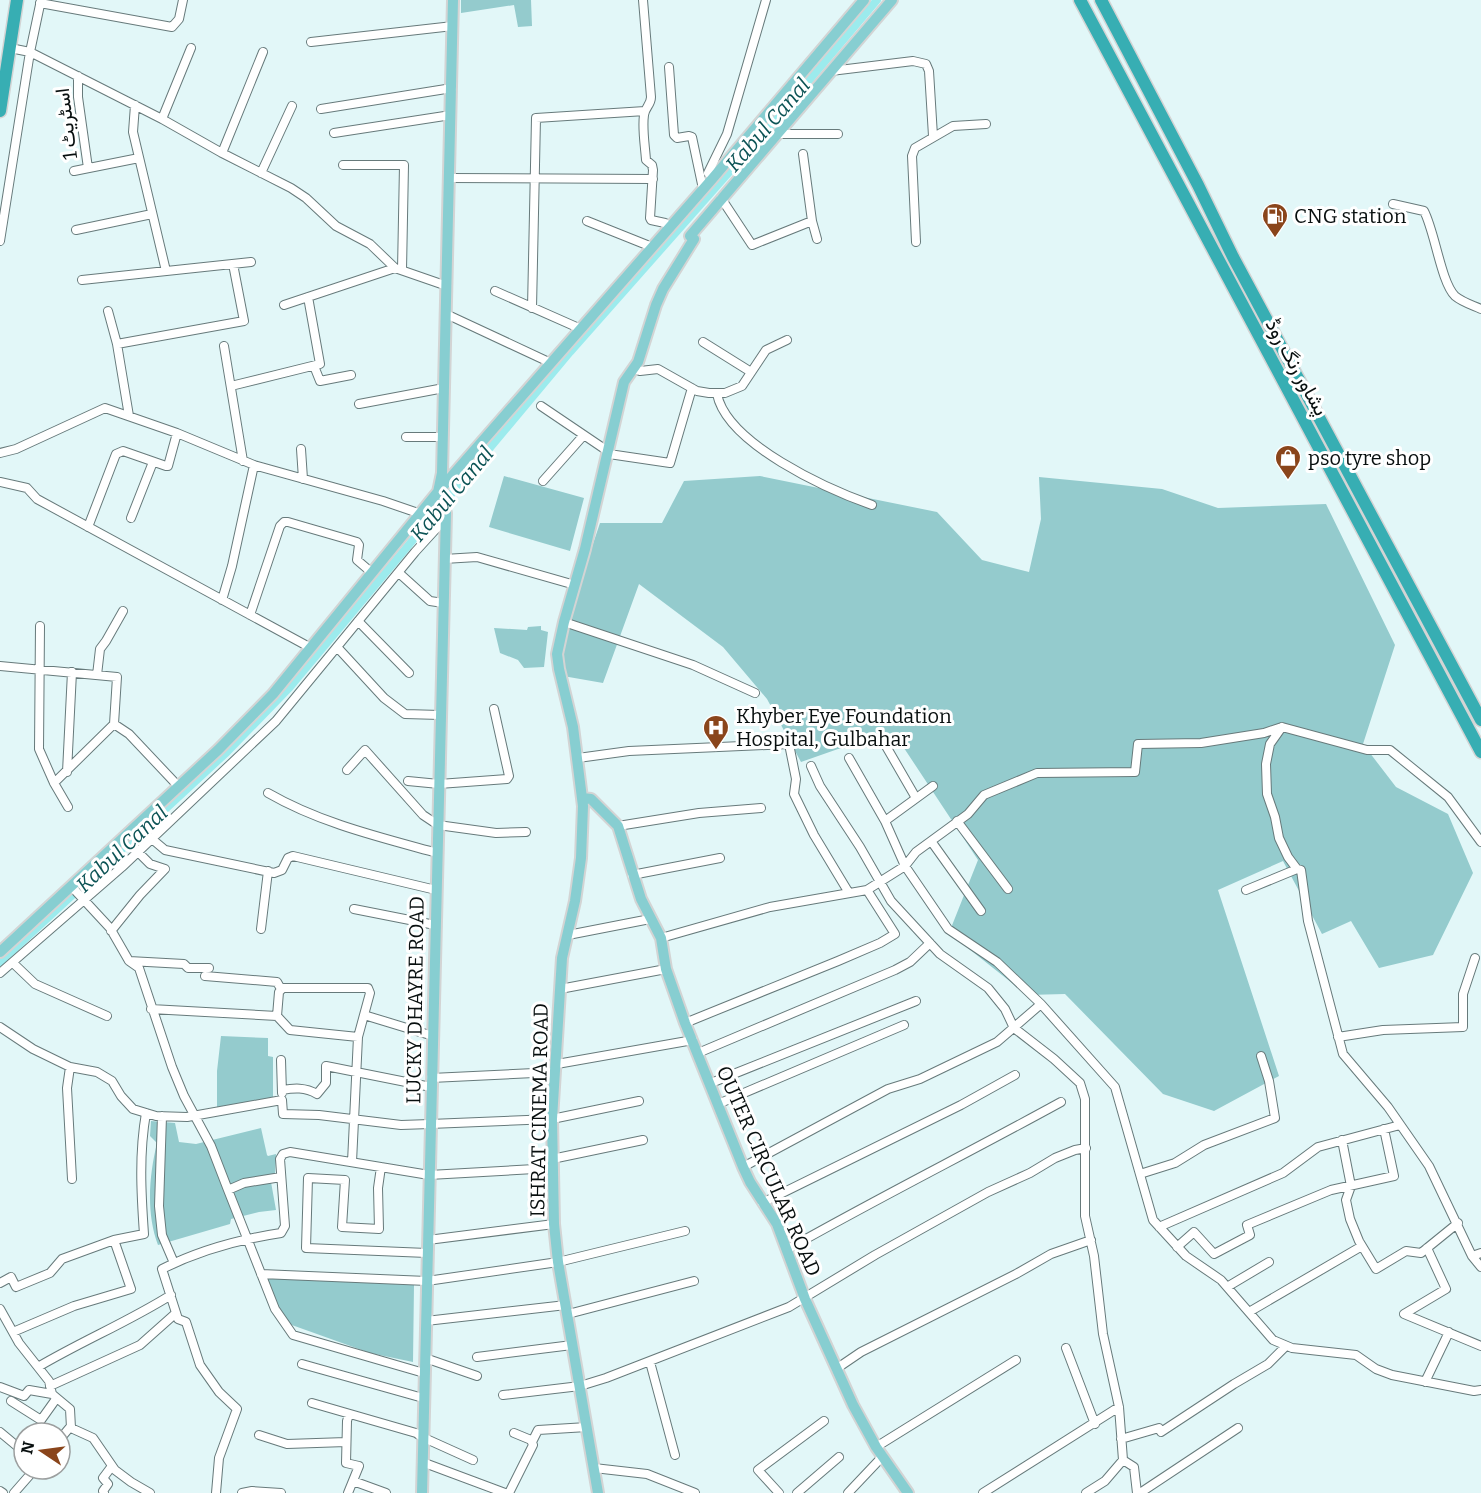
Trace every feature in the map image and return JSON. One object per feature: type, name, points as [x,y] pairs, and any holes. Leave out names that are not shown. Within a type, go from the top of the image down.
[{"type":"highway","points":[[0,111],[17,0]]},
{"type":"highway","name":"پشاور رنگ روڈ","points":[[1080,0],[1481,752]]},
{"type":"highway","name":"پشاور رنگ روڈ","points":[[1101,0],[1233,257],[1481,720]]},
{"type":"main road","name":"LUCKY DHAYRE ROAD","points":[[422,1493],[444,559],[442,473],[453,0]]},
{"type":"main road","points":[[0,952],[219,750],[273,694],[421,514],[442,505],[550,363],[713,178],[864,0]]},
{"type":"main road","points":[[673,222],[689,233],[892,0]]},
{"type":"main road","name":"ISHRAT CINEMA ROAD","points":[[598,1493],[558,1262],[554,1224],[552,1119],[562,958],[581,858],[583,798],[573,727],[559,669],[558,647],[609,453],[624,382],[635,369],[656,305],[694,240],[689,233]]},
{"type":"main road","name":"OUTER CIRCULAR ROAD","points":[[583,798],[591,799],[618,826],[632,875],[650,919],[661,938],[666,969],[685,1023],[743,1167],[762,1203],[777,1224],[805,1299],[836,1369],[876,1447],[908,1493]]},
{"type":"street","points":[[0,241],[30,52],[41,2],[167,27],[175,25],[179,19],[183,0]]},
{"type":"street","points":[[644,0],[651,97],[651,103],[645,111],[646,160],[652,165],[653,179],[650,219],[673,222]]},
{"type":"street","points":[[713,178],[708,173],[727,134],[766,0]]},
{"type":"street","points":[[311,42],[453,26]]},
{"type":"street","points":[[10,48],[30,52],[162,119],[306,198],[336,226],[370,244],[399,269],[447,286]]},
{"type":"street","points":[[162,119],[191,48]]},
{"type":"street","points":[[222,153],[262,52]]},
{"type":"street","points":[[831,71],[913,61],[926,64],[929,71],[933,136]]},
{"type":"street","points":[[669,66],[674,135],[677,138],[692,137],[703,189]]},
{"type":"street","name":"اسٹریٹ 1","points":[[78,76],[78,97],[88,168]]},
{"type":"street","points":[[321,109],[452,88]]},
{"type":"street","points":[[135,105],[133,132],[166,271]]},
{"type":"street","points":[[261,173],[292,106]]},
{"type":"street","points":[[532,308],[536,118],[645,111]]},
{"type":"street","points":[[334,133],[451,115]]},
{"type":"street","points":[[916,242],[912,156],[915,148],[953,126],[986,124]]},
{"type":"street","points":[[777,134],[838,134]]},
{"type":"street","points":[[803,154],[817,239]]},
{"type":"street","points":[[74,171],[139,158]]},
{"type":"street","points":[[343,165],[404,165],[399,269]]},
{"type":"street","points":[[449,178],[653,179]]},
{"type":"street","points":[[721,198],[752,245],[813,222]]},
{"type":"street","points":[[1393,204],[1424,211],[1430,223],[1446,280],[1454,295],[1481,309]]},
{"type":"street","points":[[76,230],[152,214]]},
{"type":"street","points":[[587,221],[652,247]]},
{"type":"street","points":[[82,280],[251,262]]},
{"type":"street","points":[[117,344],[244,321],[233,264]]},
{"type":"street","points":[[284,305],[399,269]]},
{"type":"street","points":[[495,291],[581,329]]},
{"type":"street","points":[[231,386],[320,364],[308,297]]},
{"type":"street","points":[[108,311],[117,344],[129,416]]},
{"type":"street","points":[[446,314],[550,363]]},
{"type":"street","points":[[635,369],[640,371],[662,370],[692,388],[703,392],[725,393],[742,386],[766,350],[787,340]]},
{"type":"street","points":[[703,342],[752,372]]},
{"type":"street","points":[[224,346],[243,460]]},
{"type":"street","points":[[315,366],[320,381],[351,375]]},
{"type":"street","points":[[358,404],[444,388]]},
{"type":"street","points":[[541,406],[609,453],[670,463],[692,388]]},
{"type":"street","points":[[717,394],[719,404],[734,424],[773,457],[818,481],[872,505]]},
{"type":"street","points":[[0,453],[16,449],[102,409],[177,433],[254,465],[421,514]]},
{"type":"street","points":[[88,527],[116,454],[123,452],[168,466],[177,433]]},
{"type":"street","points":[[543,481],[582,436]]},
{"type":"street","points":[[406,437],[443,437]]},
{"type":"street","points":[[301,449],[303,479]]},
{"type":"street","points":[[131,518],[153,462]]},
{"type":"street","points":[[222,600],[232,566],[254,465]]},
{"type":"street","points":[[0,482],[27,488],[35,494],[37,499],[311,648]]},
{"type":"street","points":[[0,973],[138,852],[276,721],[399,573],[442,505]]},
{"type":"street","points":[[250,615],[280,526],[284,522],[357,542],[359,545],[357,561],[371,572]]},
{"type":"street","points":[[444,559],[477,557],[575,585]]},
{"type":"street","points":[[399,573],[430,601],[443,603]]},
{"type":"street","points":[[97,675],[100,649],[123,611]]},
{"type":"street","points":[[358,621],[409,674]]},
{"type":"street","points":[[564,622],[693,665],[755,693]]},
{"type":"street","points":[[40,626],[39,750],[68,807]]},
{"type":"street","points":[[337,647],[384,698],[405,714],[440,715]]},
{"type":"street","points":[[0,666],[117,677],[114,724],[54,783]]},
{"type":"street","points":[[67,772],[72,672]]},
{"type":"street","points":[[408,781],[439,784],[507,779],[509,776],[494,709]]},
{"type":"street","points":[[114,724],[129,734],[179,787]]},
{"type":"street","points":[[1281,727],[1270,744],[1266,764],[1267,794],[1279,838],[1288,857],[1302,873],[1308,921],[1343,1054],[1388,1107],[1429,1166],[1472,1256],[1481,1267]]},
{"type":"street","points":[[661,938],[770,907],[867,890],[904,866],[916,852],[968,814],[984,795],[1037,773],[1135,772],[1138,744],[1202,743],[1264,733],[1281,727],[1367,750],[1390,750],[1448,797],[1481,842]]},
{"type":"street","points":[[883,741],[916,798]]},
{"type":"street","points":[[578,758],[629,751],[789,744],[796,778],[794,794],[814,835],[849,893]]},
{"type":"street","points":[[347,770],[365,750],[423,815],[438,825],[496,833],[526,832]]},
{"type":"street","points":[[849,758],[885,821],[904,866],[948,929],[997,962],[1041,1004],[1115,1087],[1153,1220],[1177,1247],[1186,1256],[1221,1280],[1273,1340],[1286,1346],[1315,1352],[1356,1355],[1376,1369],[1392,1375],[1474,1391],[1481,1390]]},
{"type":"street","points":[[811,766],[820,786],[860,847],[891,901],[940,954],[988,988],[1005,1009],[1014,1028],[1080,1083],[1085,1099],[1085,1216],[1101,1301],[1104,1334],[1119,1407],[1123,1460],[1105,1481],[1086,1493]]},
{"type":"street","points":[[885,821],[933,786]]},
{"type":"street","points":[[268,793],[292,807],[358,832],[437,853]]},
{"type":"street","points":[[618,826],[699,813],[761,808]]},
{"type":"street","points":[[957,821],[1008,889]]},
{"type":"street","points":[[152,839],[165,850],[274,873],[282,870],[288,858],[293,856],[436,890]]},
{"type":"street","points":[[931,841],[981,911]]},
{"type":"street","points":[[111,931],[165,869],[150,864],[138,852]]},
{"type":"street","points":[[632,875],[720,858]]},
{"type":"street","points":[[1246,890],[1297,869]]},
{"type":"street","points":[[261,929],[268,871]]},
{"type":"street","points":[[73,887],[111,931],[129,961],[139,968],[151,1009],[184,1096],[211,1146],[275,1309],[293,1335],[424,1373]]},
{"type":"street","points":[[685,1023],[838,961],[895,934],[867,890]]},
{"type":"street","points":[[354,909],[435,925]]},
{"type":"street","points":[[568,935],[650,919]]},
{"type":"street","points":[[698,1053],[895,970],[910,962],[930,943]]},
{"type":"street","points":[[1338,1037],[1383,1030],[1463,1027],[1463,994],[1475,958]]},
{"type":"street","points":[[129,961],[184,964],[188,968],[209,968]]},
{"type":"street","points":[[13,963],[35,984],[107,1016]]},
{"type":"street","points":[[560,989],[666,969]]},
{"type":"street","points":[[205,976],[277,982],[280,989],[277,1016]]},
{"type":"street","points":[[280,989],[368,988],[370,993],[358,1037],[352,1161]]},
{"type":"street","points":[[711,1083],[916,1001]]},
{"type":"street","points":[[743,1167],[888,1089],[920,1079],[997,1041],[1041,1004]]},
{"type":"street","points":[[151,1009],[277,1016],[291,1030],[358,1037]]},
{"type":"street","points":[[364,1015],[433,1036]]},
{"type":"street","points":[[718,1104],[904,1025]]},
{"type":"street","points":[[0,1027],[33,1049],[70,1067],[97,1072],[112,1081],[121,1096],[133,1109],[146,1113],[187,1118],[282,1101]]},
{"type":"street","points":[[282,1090],[295,1088],[310,1090],[317,1094],[326,1083],[326,1066],[431,1083],[556,1068],[693,1040]]},
{"type":"street","points":[[1140,1174],[1175,1163],[1204,1145],[1275,1118],[1262,1056]]},
{"type":"street","points":[[281,1059],[283,1114],[319,1114],[401,1125],[430,1124],[552,1119],[639,1101]]},
{"type":"street","points":[[70,1067],[67,1088],[72,1179]]},
{"type":"street","points":[[762,1203],[961,1105],[1015,1075]]},
{"type":"street","points":[[788,1250],[864,1206],[952,1162],[1061,1102]]},
{"type":"street","points":[[0,1283],[10,1277],[16,1287],[50,1273],[62,1259],[114,1240],[144,1234],[140,1180],[141,1141],[146,1113]]},
{"type":"street","points":[[162,1116],[159,1206],[162,1235],[174,1263]]},
{"type":"street","points":[[1160,1227],[1283,1173],[1318,1147],[1400,1125]]},
{"type":"street","points":[[1177,1247],[1194,1232],[1214,1254],[1250,1234],[1247,1225],[1331,1190],[1394,1176],[1384,1129]]},
{"type":"street","points":[[216,1493],[219,1458],[237,1409],[219,1392],[200,1365],[186,1322],[178,1318],[176,1313],[162,1269],[248,1239],[281,1233],[285,1226],[280,1159],[283,1154],[290,1152],[429,1175],[552,1163],[643,1140]]},
{"type":"street","points":[[1342,1140],[1351,1186],[1346,1200],[1350,1219],[1362,1246],[1376,1269],[1406,1251],[1421,1253],[1458,1223]]},
{"type":"street","points":[[503,1395],[580,1386],[650,1362],[805,1299],[875,1255],[988,1192],[1030,1173],[1054,1158],[1086,1148]]},
{"type":"street","points":[[381,1167],[378,1188],[379,1229],[342,1227],[345,1180],[308,1178],[306,1248],[427,1253]]},
{"type":"street","points":[[228,1190],[244,1183],[281,1177]]},
{"type":"street","points":[[428,1240],[554,1224]]},
{"type":"street","points":[[261,1274],[427,1281],[558,1262],[684,1231]]},
{"type":"street","points":[[13,1332],[74,1306],[131,1289],[114,1240]]},
{"type":"street","points":[[836,1369],[861,1352],[1051,1254],[1091,1240]]},
{"type":"street","points":[[1249,1312],[1362,1246]]},
{"type":"street","points":[[1427,1248],[1446,1289],[1404,1314],[1481,1346]]},
{"type":"street","points":[[1472,1256],[1481,1253]]},
{"type":"street","points":[[1227,1287],[1269,1262]]},
{"type":"street","points":[[426,1321],[567,1309],[694,1281]]},
{"type":"street","points":[[38,1367],[138,1315],[171,1295]]},
{"type":"street","points":[[0,1309],[13,1332],[49,1381],[53,1393],[70,1409],[71,1421]]},
{"type":"street","points":[[0,1387],[24,1396],[28,1390],[53,1393],[140,1345],[176,1313]]},
{"type":"street","points":[[1425,1382],[1449,1332]]},
{"type":"street","points":[[477,1357],[572,1345]]},
{"type":"street","points":[[1121,1439],[1160,1428],[1161,1432],[1177,1423],[1224,1390],[1268,1364],[1286,1346]]},
{"type":"street","points":[[1066,1347],[1095,1424]]},
{"type":"street","points":[[425,1358],[477,1376]]},
{"type":"street","points":[[876,1447],[1016,1360]]},
{"type":"street","points":[[650,1362],[675,1455]]},
{"type":"street","points":[[302,1364],[423,1398]]},
{"type":"street","points":[[11,1401],[41,1420],[53,1393]]},
{"type":"street","points":[[312,1403],[416,1433],[473,1460]]},
{"type":"street","points":[[983,1493],[1119,1407]]},
{"type":"street","points":[[348,1493],[359,1466],[346,1463],[349,1414]]},
{"type":"street","points":[[779,1493],[758,1470],[824,1421]]},
{"type":"street","points":[[422,1462],[507,1493],[538,1430],[587,1427]]},
{"type":"street","points":[[1123,1460],[1134,1467],[1138,1493],[1238,1428]]},
{"type":"street","points":[[72,1429],[93,1438],[112,1466],[131,1482],[150,1493]]},
{"type":"street","points":[[0,1432],[12,1442]]},
{"type":"street","points":[[514,1433],[532,1443]]},
{"type":"street","points":[[259,1435],[287,1444],[346,1442]]},
{"type":"street","points":[[848,1493],[883,1456]]},
{"type":"street","points":[[797,1493],[838,1457]]},
{"type":"street","points":[[104,1493],[108,1484],[103,1478],[112,1466]]},
{"type":"street","points":[[594,1468],[647,1474],[694,1493]]},
{"type":"street","points":[[14,1493],[24,1481]]},
{"type":"street","points":[[353,1481],[386,1493]]},
{"type":"street","points":[[242,1493],[281,1493]]},
{"type":"shaded area","points":[[461,0],[531,0],[532,26],[518,27],[514,5],[461,13]]},
{"type":"shaded area","points":[[504,476],[584,498],[570,551],[489,527]]},
{"type":"shaded area","points":[[760,476],[937,512],[982,560],[1029,572],[1041,519],[1039,477],[1162,489],[1218,508],[1326,504],[1395,645],[1363,744],[1396,787],[1448,814],[1473,873],[1433,955],[1379,968],[1351,921],[1322,934],[1283,861],[1218,890],[1279,1076],[1214,1111],[1163,1094],[1065,994],[1027,995],[949,933],[978,860],[902,745],[838,749],[801,762],[767,699],[723,647],[639,584],[603,683],[563,676],[564,630],[600,523],[662,523],[684,481]]},
{"type":"shaded area","points":[[541,626],[541,630],[548,632],[544,667],[524,668],[518,660],[500,653],[494,628],[527,630],[528,627]]},
{"type":"shaded area","points":[[221,1036],[268,1038],[268,1056],[273,1057],[273,1099],[217,1109],[217,1071]]},
{"type":"shaded area","points":[[151,1121],[175,1123],[179,1142],[196,1144],[261,1128],[267,1155],[276,1154],[275,1175],[271,1182],[276,1210],[231,1219],[230,1224],[158,1245],[150,1207],[152,1168],[157,1143],[150,1136]]},
{"type":"shaded area","points":[[266,1278],[414,1285],[413,1362],[370,1353],[289,1324],[278,1308]]},
{"type":"waterway","name":"Kabul Canal","points":[[0,962],[227,752],[290,687],[570,352],[778,117],[877,0]]},
{"type":"place","name":"CNG station","points":[[1275,239]]},
{"type":"place","name":"pso tyre shop","points":[[1288,481]]},
{"type":"place","name":"Khyber Eye Foundation Hospital, Gulbahar","points":[[716,751]]}]
